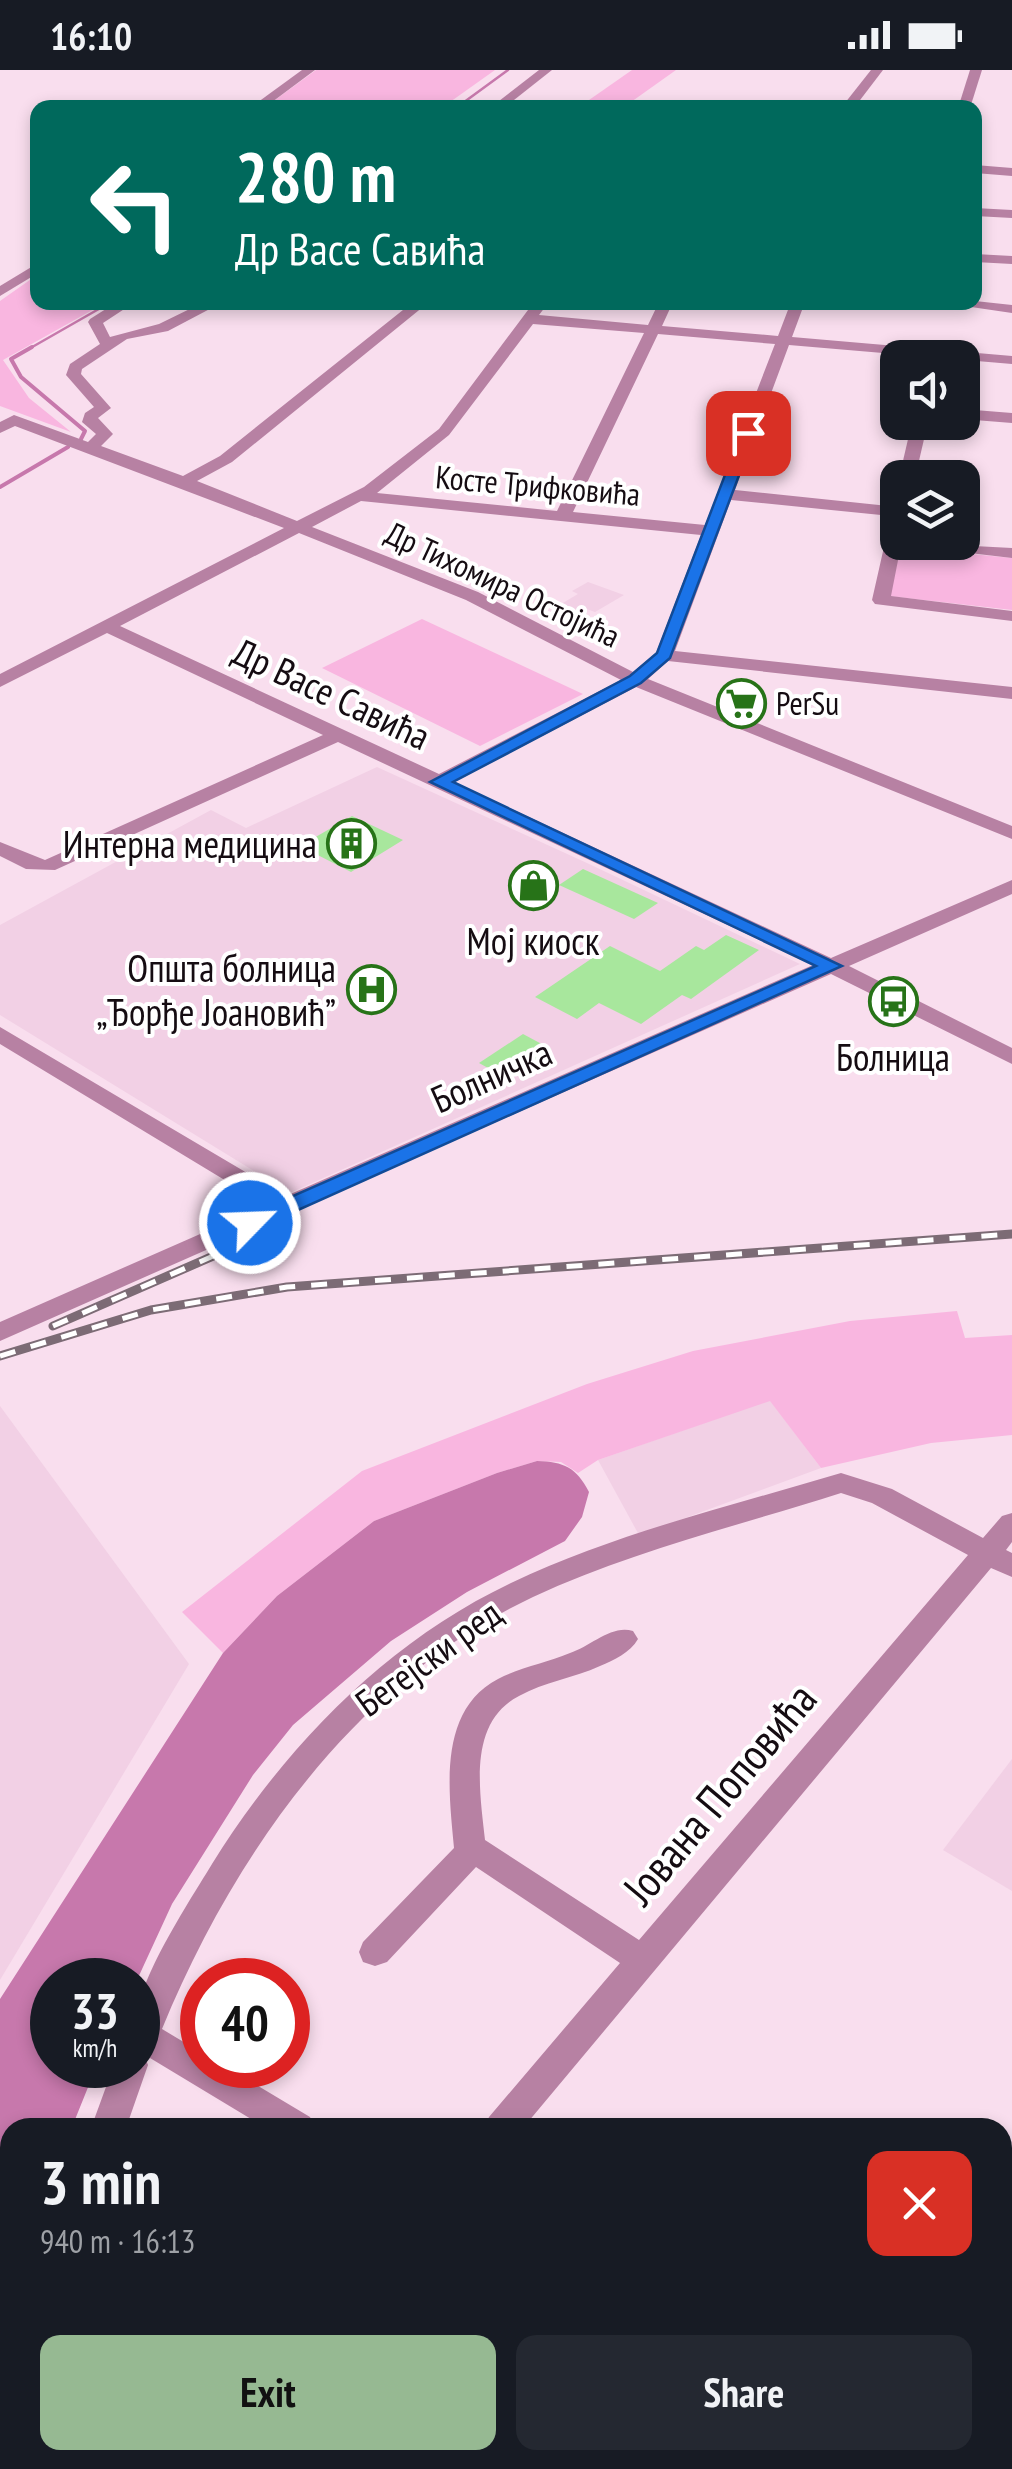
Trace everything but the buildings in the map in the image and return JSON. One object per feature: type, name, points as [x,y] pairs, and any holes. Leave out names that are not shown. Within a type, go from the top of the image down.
[{"type":"street","points":[[267,100],[309,70]]},
{"type":"street","points":[[507,100],[546,70]]},
{"type":"street","points":[[853,100],[877,70]]},
{"type":"street","points":[[967,100],[976,70]]},
{"type":"street","points":[[982,170],[1012,172]]},
{"type":"street","points":[[982,212],[1012,214]]},
{"type":"street","points":[[982,258],[1012,260]]},
{"type":"street","points":[[0,292],[30,272]]},
{"type":"street","points":[[982,306],[1012,309]]},
{"type":"street","points":[[106,340],[95,322],[115,310]]},
{"type":"street","points":[[90,449],[105,437],[89,419],[103,407],[77,383],[74,370],[106,340],[163,328],[200,310]]},
{"type":"street","points":[[184,482],[226,459],[412,310]]},
{"type":"street","points":[[0,681],[361,496],[438,439],[536,310]]},
{"type":"street","points":[[562,518],[663,310]]},
{"type":"street","points":[[439,782],[636,680],[664,655],[795,310]]},
{"type":"street","points":[[530,318],[880,351]]},
{"type":"street","points":[[980,358],[1012,360]]},
{"type":"street","points":[[980,415],[1012,418]]},
{"type":"street","name":"Др Тихомира Остојића","points":[[4,421],[184,482],[472,596],[636,680],[1012,832]]},
{"type":"street","points":[[724,494],[880,513]]},
{"type":"street","name":"Косте Трифковића","points":[[361,496],[710,532]]},
{"type":"street","points":[[980,550],[1012,553]]},
{"type":"street","points":[[891,560],[878,597],[884,602],[1012,616]]},
{"type":"street","name":"Др Васе Савића","points":[[108,627],[832,966],[1012,1057]]},
{"type":"street","points":[[664,655],[1012,693]]},
{"type":"street","points":[[0,848],[34,866],[48,866],[338,734]]},
{"type":"street","name":"Болничка","points":[[0,1332],[1012,886]]},
{"type":"street","points":[[0,1034],[286,1207]]},
{"type":"street","name":"Бегејски ред","points":[[160,1998],[180,1954],[240,1852],[309,1758],[387,1678],[516,1593],[577,1567],[841,1483],[882,1496],[999,1559]]},
{"type":"street","name":"Јована Поповића","points":[[509,2118],[641,1959],[999,1559],[1012,1523]]},
{"type":"street","name":"Бегејски ред","points":[[469,1846],[464,1753],[482,1709],[490,1699],[528,1678],[563,1670],[602,1654],[624,1639]]},
{"type":"street","points":[[469,1846],[641,1959]]},
{"type":"street","points":[[375,1952],[470,1852],[469,1846]]},
{"type":"street","points":[[160,2060],[278,2118]]},
{"type":"street","name":"Бегејски ред","points":[[112,2118],[123,2088]]},
{"type":"shaded area","points":[[316,70],[495,70],[453,100],[275,100]]},
{"type":"shaded area","points":[[632,70],[676,70],[634,100],[589,100]]},
{"type":"shaded area","points":[[30,280],[30,310],[92,310],[3,360],[29,398],[71,432],[0,406],[0,301]]},
{"type":"shaded area","points":[[980,555],[1012,558],[1012,610],[888,596],[898,560],[980,560]]},
{"type":"shaded area","points":[[588,582],[624,595],[595,612],[581,607],[571,613],[556,607],[578,594],[572,591]]},
{"type":"shaded area","points":[[422,619],[583,694],[480,746],[322,668]]},
{"type":"shaded area","name":"Општа болница „Ђорђе Јоановић”","points":[[377,767],[800,964],[290,1193],[0,1015],[0,925],[211,810],[246,828]]},
{"type":"shaded area","points":[[957,1311],[965,1338],[1012,1335],[1012,1435],[931,1443],[821,1468],[770,1401],[598,1460],[578,1473],[561,1462],[537,1461],[374,1521],[277,1596],[223,1653],[182,1612],[362,1471],[587,1384],[693,1351],[850,1321]]},
{"type":"shaded area","points":[[770,1400],[821,1468],[639,1535],[598,1460]]},
{"type":"shaded area","points":[[0,1406],[189,1664],[0,1980]]},
{"type":"shaded area","points":[[537,1461],[568,1468],[589,1492],[582,1517],[565,1541],[467,1592],[391,1641],[293,1725],[253,1775],[172,1904],[147,1958],[30,1958],[30,2088],[88,2088],[76,2118],[0,2118],[0,1999],[223,1653],[277,1596],[374,1521]]},
{"type":"shaded area","points":[[1012,1759],[1012,1891],[943,1850]]},
{"type":"waterway","points":[[467,100],[508,70]]},
{"type":"waterway","points":[[27,350],[97,310]]},
{"type":"waterway","points":[[32,347],[11,359],[21,377],[85,431],[81,439]]},
{"type":"waterway","points":[[0,487],[68,447]]},
{"type":"railway","points":[[0,1356],[151,1310],[287,1287],[1012,1234]]},
{"type":"railway","points":[[53,1326],[259,1236]]},
{"type":"place","name":"PerSu","points":[[741,703]]},
{"type":"place","name":"Интерна медицина","points":[[352,843]]},
{"type":"place","name":"Мој киоск","points":[[533,886]]},
{"type":"place","name":"Општа болница „Ђорђе Јоановић”","points":[[371,989]]},
{"type":"place","name":"Болница","points":[[893,1002]]},
{"type":"route","points":[[250,1223],[832,966],[439,782],[636,680],[664,655],[748,433]]}]
